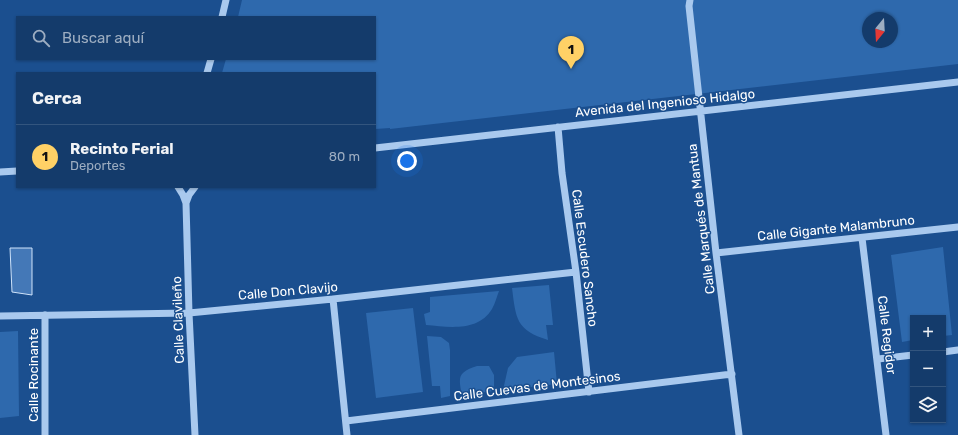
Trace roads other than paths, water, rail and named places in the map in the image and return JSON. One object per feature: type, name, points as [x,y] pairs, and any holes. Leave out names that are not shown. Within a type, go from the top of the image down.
[{"type":"street","points":[[222,16],[226,0]]},
{"type":"street","name":"Calle Marqués de Mantua","points":[[690,0],[689,6],[716,254],[739,435]]},
{"type":"street","points":[[207,72],[211,60]]},
{"type":"street","name":"Avenida del Ingenioso Hidalgo","points":[[376,148],[958,82]]},
{"type":"street","name":"Calle Escudero Sancho","points":[[558,127],[562,173],[576,272],[589,392]]},
{"type":"street","points":[[0,172],[16,171]]},
{"type":"street","name":"Calle Clavileño","points":[[179,188],[186,203],[189,313],[195,435]]},
{"type":"street","points":[[186,203],[189,195],[194,188]]},
{"type":"street","name":"Calle Gigante Malambruno","points":[[716,254],[958,227]]},
{"type":"street","name":"Calle Regidor","points":[[862,238],[878,359],[886,435]]},
{"type":"street","name":"Calle Don Clavijo","points":[[0,316],[189,313],[333,299],[576,272]]},
{"type":"street","points":[[333,299],[347,435]]},
{"type":"street","name":"Calle Rocinante","points":[[45,316],[45,435]]},
{"type":"street","points":[[946,352],[958,350]]},
{"type":"street","points":[[878,359],[910,355]]},
{"type":"street","name":"Calle Cuevas de Montesinos","points":[[346,421],[732,374]]},
{"type":"place","name":"Recinto Ferial","points":[[571,69]]}]
